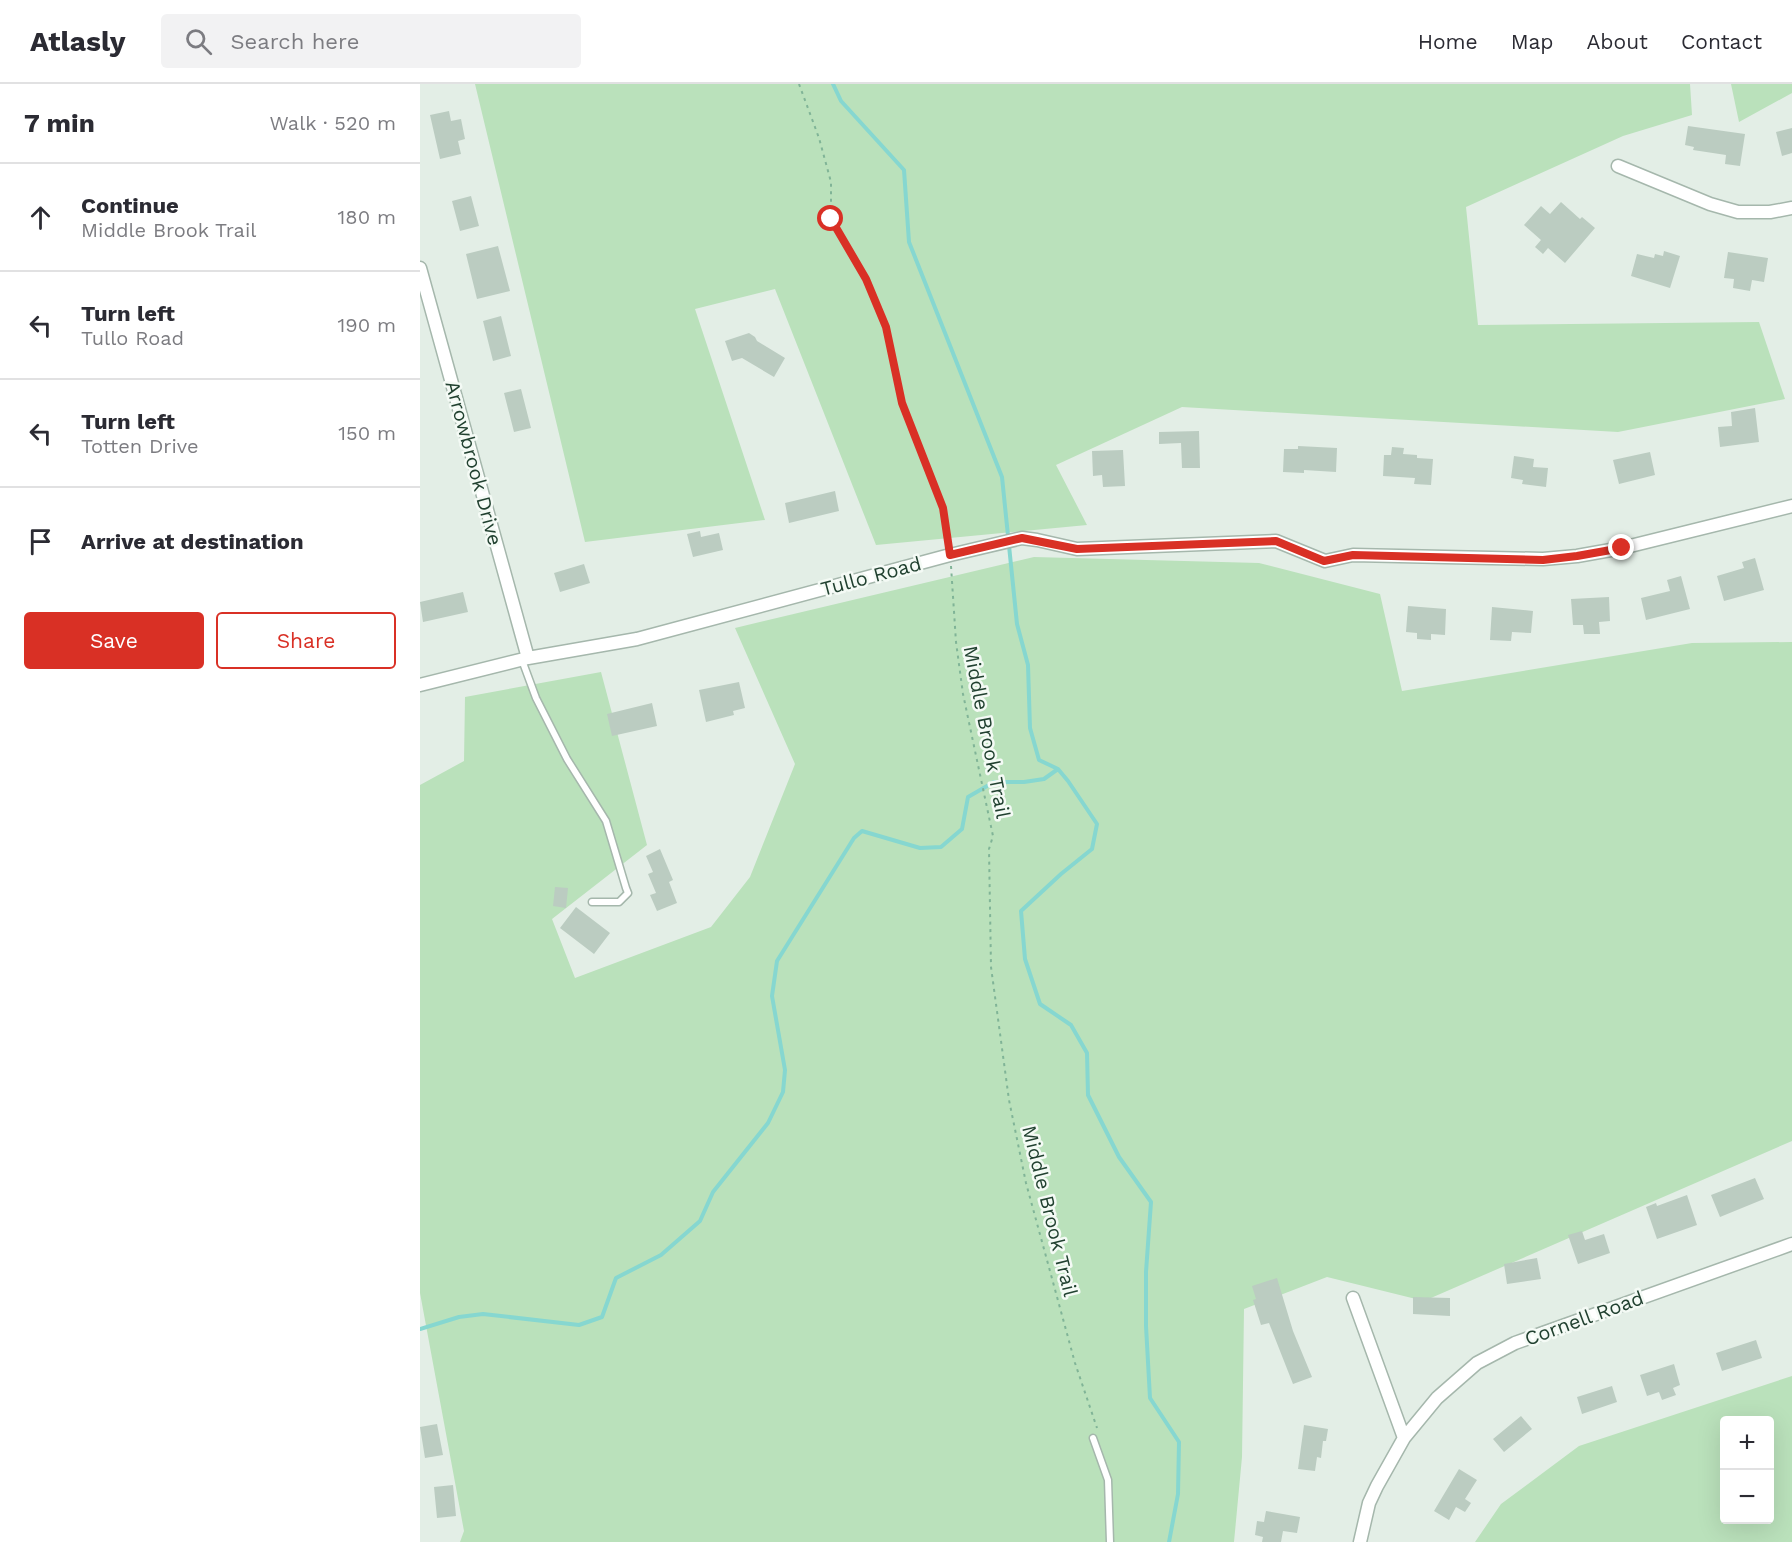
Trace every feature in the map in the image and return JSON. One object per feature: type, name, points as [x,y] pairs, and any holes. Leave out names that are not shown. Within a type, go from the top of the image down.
[{"type":"street","points":[[1618,166],[1710,204],[1738,212],[1770,212],[1792,208]]},
{"type":"street","name":"Arrowbrook Drive","points":[[420,268],[525,659]]},
{"type":"street","name":"Tullo Road","points":[[420,685],[525,659],[637,639],[950,555],[1022,538],[1077,549],[1276,541],[1324,561],[1353,555],[1543,560],[1622,548],[1792,506]]},
{"type":"street","name":"Cornell Road","points":[[1360,1542],[1373,1494],[1404,1438],[1437,1398],[1477,1363],[1515,1342],[1792,1244]]},
{"type":"street","points":[[1353,1298],[1404,1438]]},
{"type":"lane","points":[[525,659],[536,698],[567,759],[606,821],[628,893],[619,902],[592,902]]},
{"type":"lane","points":[[1096,1437],[1108,1480],[1110,1542]]},
{"type":"path","name":"Middle Brook Trail","points":[[800,84],[819,138],[831,182],[831,219],[866,279],[886,327],[902,403],[943,508],[950,555],[956,642],[963,694],[993,836],[989,849],[991,967],[1009,1100],[1026,1183],[1096,1437]]},
{"type":"green space","points":[[475,84],[1690,84],[1692,115],[1623,136],[1466,207],[1478,325],[1759,322],[1785,399],[1618,432],[1182,407],[1056,465],[1087,525],[876,545],[775,289],[695,309],[765,520],[585,542]]},
{"type":"green space","points":[[1731,84],[1792,84],[1792,93],[1739,122]]},
{"type":"green space","points":[[1034,557],[1259,563],[1380,594],[1402,691],[1692,643],[1792,642],[1792,1141],[1424,1301],[1327,1277],[1244,1309],[1242,1457],[1234,1542],[460,1542],[464,1531],[420,1293],[420,785],[464,761],[465,697],[601,672],[647,845],[552,919],[575,978],[711,927],[750,877],[795,764],[735,628]]},
{"type":"green space","points":[[1792,1376],[1792,1542],[1475,1542],[1501,1504],[1579,1446]]},
{"type":"building","points":[[449,111],[451,121],[461,119],[465,139],[458,141],[461,154],[440,159],[430,115]]},
{"type":"building","points":[[1688,126],[1745,134],[1740,166],[1725,164],[1726,155],[1693,150],[1694,147],[1685,145]]},
{"type":"building","points":[[1792,128],[1792,153],[1782,156],[1776,132]]},
{"type":"building","points":[[471,196],[479,226],[460,231],[452,201]]},
{"type":"building","points":[[1561,202],[1580,219],[1582,217],[1595,228],[1565,263],[1548,248],[1543,254],[1535,247],[1541,240],[1524,225],[1541,206],[1550,214]]},
{"type":"building","points":[[498,246],[510,291],[477,299],[466,254]]},
{"type":"building","points":[[1664,251],[1680,256],[1670,288],[1631,276],[1637,254],[1654,258],[1655,254],[1663,256]]},
{"type":"building","points":[[1728,252],[1768,258],[1764,282],[1752,280],[1750,291],[1733,288],[1734,279],[1724,278]]},
{"type":"building","points":[[501,316],[511,356],[493,361],[483,321]]},
{"type":"building","points":[[749,333],[757,341],[785,358],[774,377],[742,358],[732,361],[725,341]]},
{"type":"building","points":[[521,389],[531,428],[514,432],[504,393]]},
{"type":"building","points":[[1755,408],[1759,442],[1720,447],[1718,427],[1732,426],[1731,412]]},
{"type":"building","points":[[1199,431],[1200,468],[1182,468],[1181,443],[1159,444],[1159,432]]},
{"type":"building","points":[[1298,446],[1337,448],[1336,472],[1304,470],[1304,473],[1283,472],[1284,449],[1298,449]]},
{"type":"building","points":[[1392,447],[1404,448],[1403,454],[1433,459],[1431,485],[1414,484],[1415,478],[1383,476],[1384,455],[1391,455]]},
{"type":"building","points":[[1123,450],[1125,486],[1103,487],[1102,475],[1093,476],[1092,451]]},
{"type":"building","points":[[1650,452],[1655,475],[1619,484],[1613,460]]},
{"type":"building","points":[[1514,456],[1534,459],[1533,467],[1548,468],[1546,487],[1522,484],[1523,480],[1511,478]]},
{"type":"building","points":[[835,491],[839,511],[789,523],[785,503]]},
{"type":"building","points":[[700,531],[701,537],[719,533],[723,550],[693,557],[687,534]]},
{"type":"building","points":[[1755,558],[1764,590],[1724,601],[1717,576],[1744,568],[1742,562]]},
{"type":"building","points":[[584,564],[590,583],[560,592],[554,573]]},
{"type":"building","points":[[1681,576],[1690,609],[1646,620],[1641,598],[1670,591],[1667,580]]},
{"type":"building","points":[[463,592],[468,612],[423,622],[420,602]]},
{"type":"building","points":[[1609,597],[1610,621],[1599,622],[1600,634],[1584,634],[1583,625],[1573,625],[1571,599]]},
{"type":"building","points":[[1408,606],[1446,609],[1445,635],[1431,634],[1431,640],[1417,639],[1417,633],[1406,632]]},
{"type":"building","points":[[1492,607],[1533,611],[1531,633],[1512,632],[1511,641],[1490,640]]},
{"type":"building","points":[[739,682],[745,708],[733,711],[734,715],[706,722],[699,690]]},
{"type":"building","points":[[652,703],[657,726],[612,736],[607,714]]},
{"type":"building","points":[[660,849],[673,880],[669,882],[677,903],[657,911],[650,895],[656,893],[648,874],[653,872],[646,856]]},
{"type":"building","points":[[555,887],[568,888],[566,908],[553,906]]},
{"type":"building","points":[[576,907],[610,933],[594,954],[560,928]]},
{"type":"building","points":[[1755,1178],[1764,1199],[1720,1217],[1711,1195]]},
{"type":"building","points":[[1687,1195],[1697,1225],[1657,1239],[1646,1207],[1656,1203],[1657,1206]]},
{"type":"building","points":[[1582,1231],[1585,1240],[1604,1234],[1610,1253],[1578,1264],[1568,1235]]},
{"type":"building","points":[[1537,1258],[1541,1279],[1507,1284],[1504,1264]]},
{"type":"building","points":[[1277,1278],[1293,1331],[1312,1377],[1293,1384],[1269,1323],[1261,1325],[1253,1300],[1256,1299],[1252,1286]]},
{"type":"building","points":[[1413,1297],[1450,1298],[1450,1316],[1413,1314]]},
{"type":"building","points":[[1756,1340],[1762,1358],[1722,1371],[1716,1353]]},
{"type":"building","points":[[1674,1364],[1680,1385],[1673,1388],[1676,1395],[1662,1400],[1659,1392],[1647,1396],[1640,1375]]},
{"type":"building","points":[[1612,1386],[1617,1402],[1582,1414],[1577,1397]]},
{"type":"building","points":[[1521,1416],[1532,1429],[1504,1452],[1493,1439]]},
{"type":"building","points":[[437,1424],[443,1455],[425,1458],[420,1427]]},
{"type":"building","points":[[1304,1425],[1328,1429],[1326,1441],[1323,1441],[1321,1458],[1317,1457],[1315,1471],[1298,1469]]},
{"type":"building","points":[[1459,1469],[1477,1480],[1465,1499],[1471,1503],[1465,1512],[1456,1507],[1449,1520],[1434,1511]]},
{"type":"building","points":[[453,1485],[456,1516],[437,1518],[434,1487]]},
{"type":"building","points":[[1266,1511],[1300,1517],[1297,1533],[1283,1531],[1281,1542],[1262,1542],[1263,1537],[1255,1535],[1257,1521],[1264,1522]]},
{"type":"waterway","points":[[833,84],[841,101],[904,170],[909,242],[1002,477],[1017,624],[1028,665],[1030,728],[1039,760],[1058,769],[1097,824],[1092,849],[1021,911],[1025,959],[1040,1004],[1071,1025],[1087,1053],[1088,1095],[1119,1157],[1151,1202],[1146,1272],[1150,1398],[1179,1442],[1178,1494],[1169,1542]]},
{"type":"waterway","points":[[420,1329],[459,1317],[483,1314],[579,1325],[602,1317],[616,1278],[661,1255],[700,1221],[713,1192],[768,1123],[783,1092],[785,1070],[772,996],[777,961],[854,838],[862,831],[920,848],[941,847],[962,829],[968,797],[994,782],[1044,779],[1058,769]]},
{"type":"route","points":[[831,219],[866,279],[886,327],[902,403],[943,508],[950,555],[1022,538],[1077,549],[1276,541],[1324,561],[1353,555],[1543,560],[1622,548]]}]
